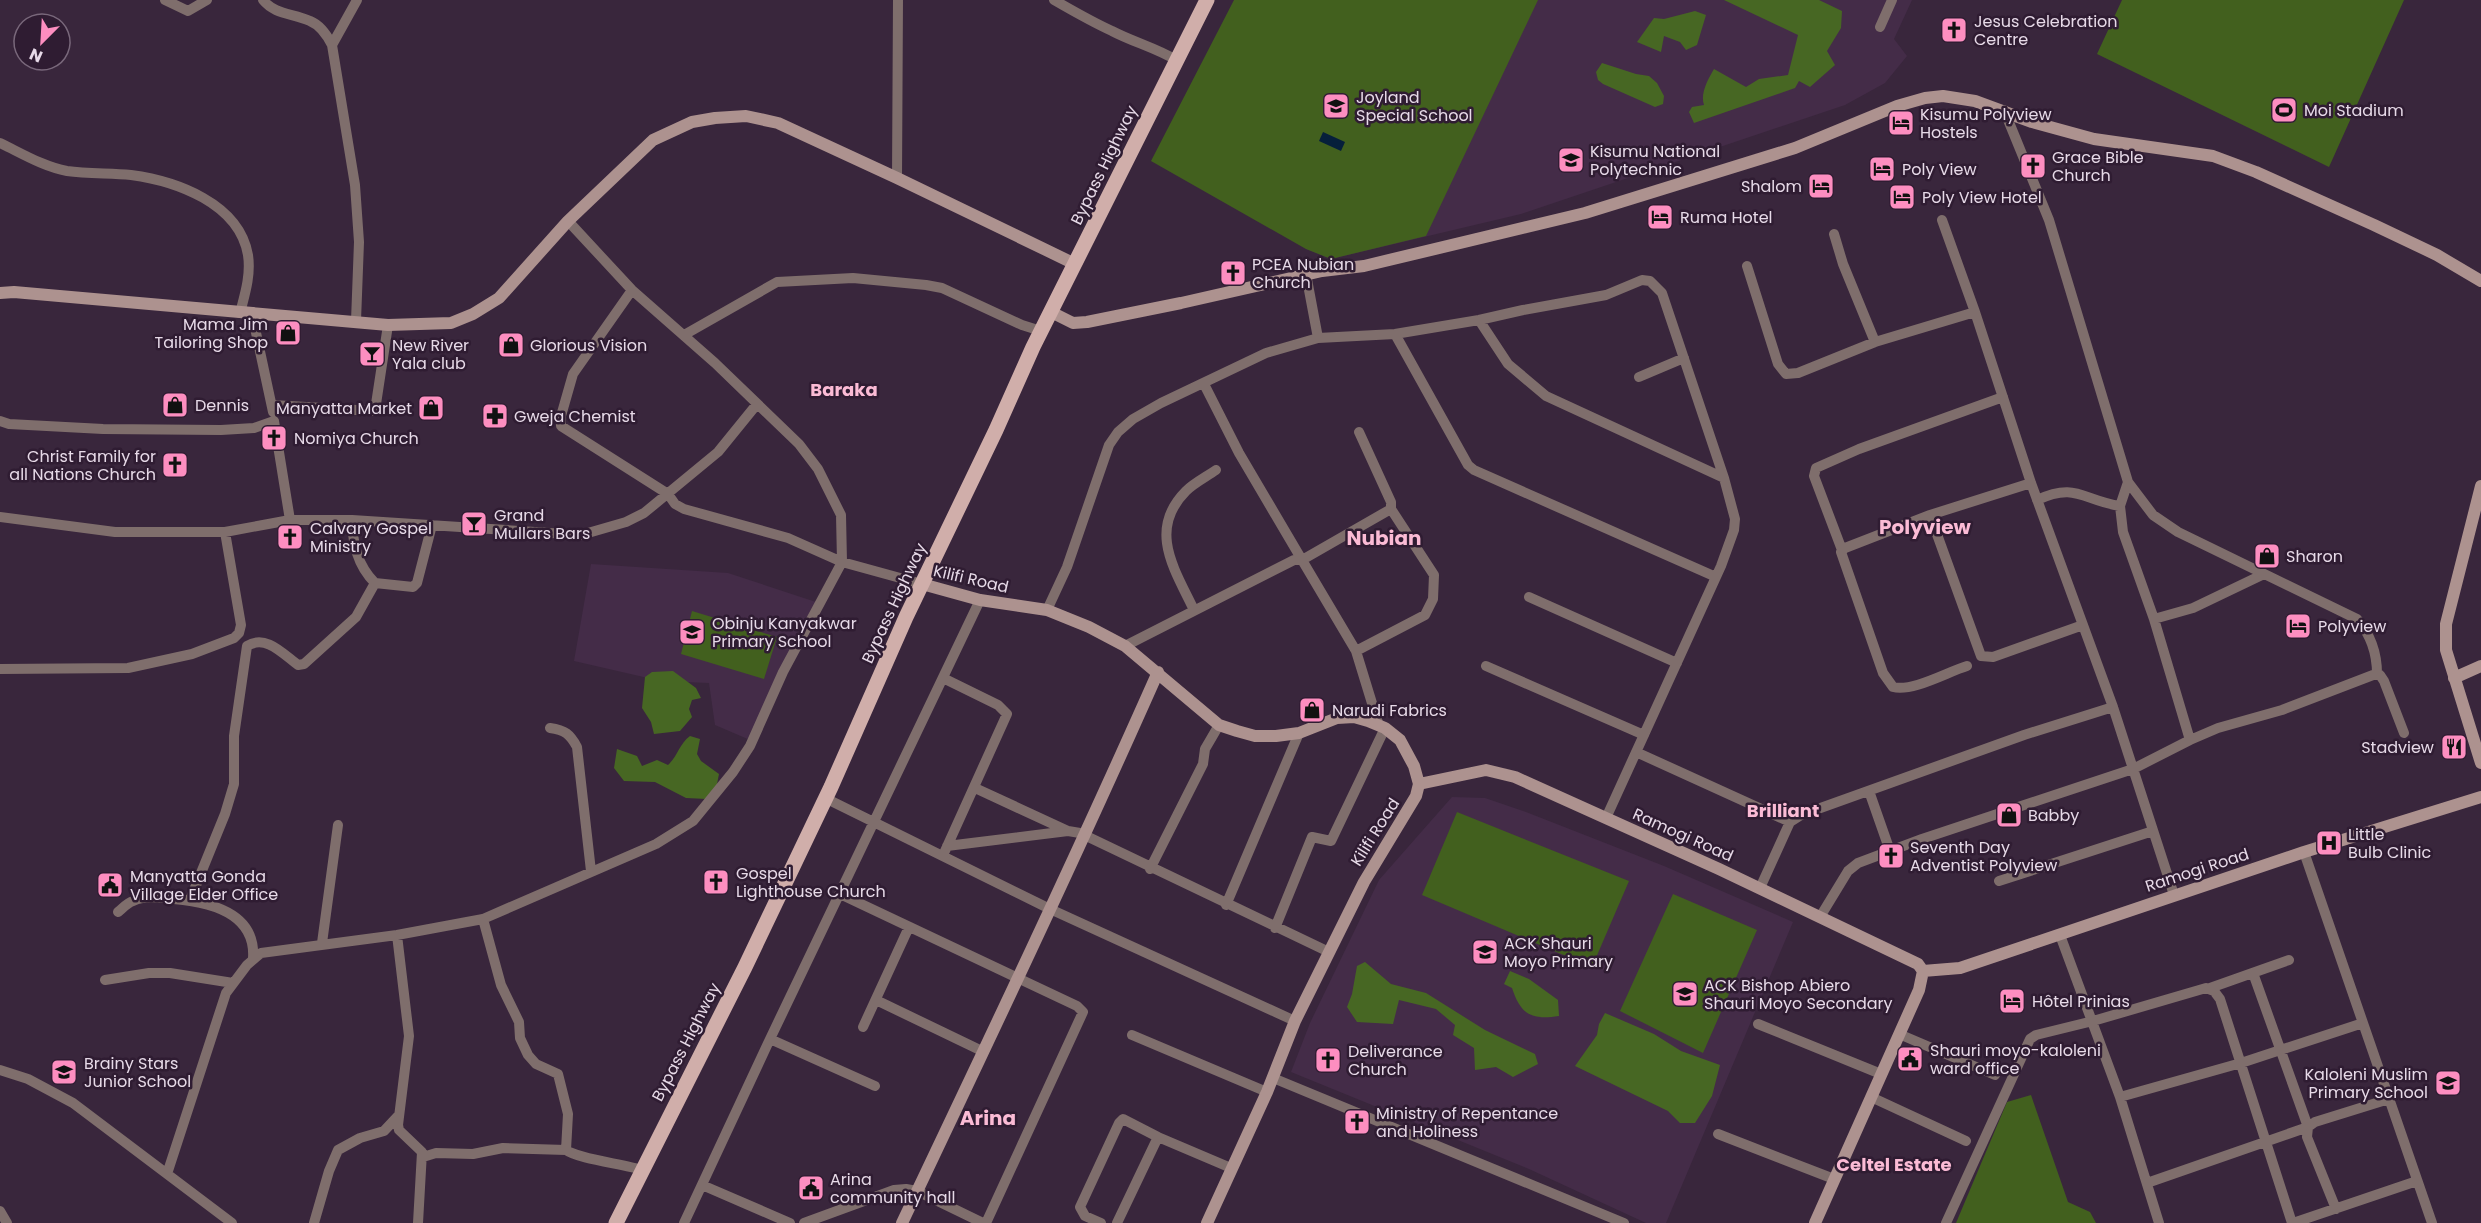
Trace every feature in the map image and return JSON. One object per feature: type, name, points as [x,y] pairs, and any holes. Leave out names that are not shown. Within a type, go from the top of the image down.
[{"type":"main road","name":"Bypass Highway","points":[[616,1223],[745,967],[1041,331],[1207,0]]},
{"type":"street","points":[[165,0],[188,11],[207,0]]},
{"type":"street","points":[[263,0],[270,8],[278,12],[312,21],[326,34],[332,45],[355,185],[359,242],[356,321]]},
{"type":"street","points":[[332,45],[357,0]]},
{"type":"street","points":[[897,178],[898,0]]},
{"type":"street","points":[[1054,0],[1111,31],[1176,60]]},
{"type":"street","points":[[1880,27],[1892,0]]},
{"type":"street","points":[[1052,312],[1073,323],[1087,322],[1201,299],[1306,274],[1364,266],[1585,213],[1795,148],[1897,106],[1925,98],[1957,97],[2004,110],[2032,122],[2094,139],[2213,156],[2256,171],[2437,255],[2481,281]]},
{"type":"street","points":[[2004,110],[2049,220],[2128,482],[2153,515],[2178,532],[2357,619],[2367,629],[2374,649],[2377,674],[2384,681],[2404,732]]},
{"type":"street","points":[[0,293],[14,292],[388,325],[451,324],[473,314],[498,298],[568,221],[653,140],[692,122],[746,116],[778,123],[1075,264]]},
{"type":"street","points":[[0,143],[40,162],[67,171],[134,176],[166,182],[197,194],[222,210],[244,240],[248,256],[246,314],[273,405],[290,520]]},
{"type":"street","points":[[1942,220],[2037,500],[2114,707],[2174,895]]},
{"type":"street","points":[[167,1174],[223,1003],[233,983],[253,958],[261,953],[397,935],[483,919],[656,844],[693,821],[733,772],[750,746],[783,672],[842,562],[841,515],[832,493],[799,444],[684,335],[632,290],[568,221]]},
{"type":"street","points":[[1834,234],[1843,264],[1875,342]]},
{"type":"street","points":[[1747,266],[1778,364],[1786,374],[1798,373],[1875,342],[1975,312]]},
{"type":"street","points":[[1306,274],[1318,338]]},
{"type":"street","points":[[684,335],[777,282],[853,278],[942,288],[1022,325],[1041,331]]},
{"type":"street","points":[[1047,610],[1067,567],[1100,468],[1112,440],[1141,415],[1266,353],[1318,338],[1395,334],[1479,320],[1606,295],[1642,280],[1650,281],[1662,292],[1736,519],[1732,537],[1716,577],[1606,818]]},
{"type":"street","points":[[632,290],[573,374],[560,420],[565,429],[668,494],[675,504],[684,509],[788,538],[842,562],[922,585]]},
{"type":"street","points":[[1479,320],[1508,364],[1546,396],[1724,478]]},
{"type":"street","points":[[273,405],[373,411],[388,325]]},
{"type":"street","points":[[1395,334],[1468,465],[1474,470],[1716,577]]},
{"type":"street","points":[[1639,377],[1684,358]]},
{"type":"street","points":[[1204,384],[1239,453],[1356,651],[1382,727],[1331,841],[1312,837],[1275,928]]},
{"type":"street","points":[[1967,666],[1899,689],[1888,682],[1879,663],[1814,473],[1816,468],[1860,449],[2003,397]]},
{"type":"street","points":[[0,517],[115,532],[225,532],[290,520],[352,520],[581,535],[636,518],[718,452],[757,404]]},
{"type":"street","points":[[0,421],[9,424],[147,430],[254,428],[274,422]]},
{"type":"street","points":[[1356,651],[1425,615],[1433,599],[1434,575],[1391,509],[1391,502],[1359,432]]},
{"type":"street","points":[[1194,610],[1168,558],[1166,528],[1185,492],[1216,470]]},
{"type":"street","points":[[2128,482],[2120,506],[2122,532],[2154,619],[2190,740]]},
{"type":"street","points":[[1842,550],[1930,515],[2031,483]]},
{"type":"street","points":[[2481,486],[2446,624],[2446,650],[2481,763]]},
{"type":"street","points":[[2037,500],[2054,492],[2071,491],[2120,506]]},
{"type":"street","points":[[1125,646],[1294,560],[1302,560],[1391,509]]},
{"type":"street","points":[[1930,515],[1981,656],[1993,657],[2083,625]]},
{"type":"street","points":[[352,520],[353,543],[360,563],[375,583],[413,587],[417,583],[432,525]]},
{"type":"street","points":[[0,669],[128,668],[192,654],[234,638],[239,633],[241,625],[225,532]]},
{"type":"street","points":[[2154,619],[2193,608],[2264,574]]},
{"type":"street","points":[[190,900],[225,814],[234,784],[234,736],[247,646],[255,641],[265,642],[301,665],[356,617],[375,583]]},
{"type":"street","name":"Kilifi Road","points":[[922,585],[981,600],[1047,610],[1089,627],[1125,646],[1158,672],[1200,711],[1219,724],[1256,736],[1276,736],[1299,733],[1337,718],[1354,717],[1382,727],[1400,740],[1414,766],[1419,784],[1416,796],[1364,882],[1295,1021],[1267,1092],[1207,1223]]},
{"type":"street","points":[[1530,597],[1677,663]]},
{"type":"street","points":[[684,1223],[981,600]]},
{"type":"street","points":[[1486,666],[1644,735]]},
{"type":"street","points":[[2454,678],[2481,666]]},
{"type":"street","points":[[902,1223],[982,1051],[1018,980],[1158,672]]},
{"type":"street","points":[[1820,917],[1852,867],[1890,851],[2133,769],[2218,728],[2282,710],[2377,674]]},
{"type":"street","points":[[943,678],[998,705],[1007,714],[945,852]]},
{"type":"street","points":[[1760,888],[1790,822],[1801,815],[2024,735],[2114,707]]},
{"type":"street","points":[[1150,868],[1203,764],[1204,749],[1219,724]]},
{"type":"street","points":[[550,728],[564,730],[572,737],[577,747],[591,871]]},
{"type":"street","points":[[1226,905],[1299,733]]},
{"type":"street","points":[[1636,752],[1790,822]]},
{"type":"street","name":"Ramogi Road","points":[[1419,784],[1486,770],[1503,772],[1760,888],[1918,964],[1923,971],[1960,968],[2304,852],[2481,798]]},
{"type":"street","points":[[975,788],[1068,831],[1084,835],[1226,905],[1329,952]]},
{"type":"street","points":[[1869,790],[1890,851]]},
{"type":"street","points":[[825,798],[874,824],[945,852],[1050,909],[1295,1021]]},
{"type":"street","points":[[322,944],[338,825]]},
{"type":"street","points":[[945,852],[1068,831]]},
{"type":"street","points":[[1999,881],[2153,831]]},
{"type":"street","points":[[2304,852],[2432,1223]]},
{"type":"street","points":[[804,1223],[894,1190],[906,1189],[916,1191],[984,1223],[1083,1012],[1077,1006],[840,894]]},
{"type":"street","points":[[118,912],[140,898],[164,897],[190,900],[224,909],[242,924],[254,942],[253,958]]},
{"type":"street","points":[[483,919],[501,985],[515,1009],[520,1038],[528,1055],[536,1064],[558,1074],[568,1114],[566,1150]]},
{"type":"street","points":[[864,1027],[909,927]]},
{"type":"street","points":[[397,935],[409,1036],[398,1127],[420,1149],[423,1157],[418,1223]]},
{"type":"street","points":[[2060,935],[2120,1097],[2159,1223]]},
{"type":"street","points":[[1946,1223],[2027,1042],[2036,1035],[2210,988],[2289,960]]},
{"type":"street","points":[[1815,1223],[1918,990],[1923,971]]},
{"type":"street","points":[[105,980],[149,973],[170,973],[233,983]]},
{"type":"street","points":[[2253,973],[2308,1127],[2307,1137],[2336,1209]]},
{"type":"street","points":[[2210,988],[2220,999],[2293,1223],[2417,1181]]},
{"type":"street","points":[[876,1000],[982,1051]]},
{"type":"street","points":[[2120,1097],[2241,1063],[2363,1023]]},
{"type":"street","points":[[1758,1024],[1881,1074]]},
{"type":"street","points":[[1899,1034],[1995,1075]]},
{"type":"street","points":[[1132,1035],[1267,1092]]},
{"type":"street","points":[[770,1039],[875,1086]]},
{"type":"street","points":[[0,1070],[28,1079],[73,1103],[232,1223]]},
{"type":"street","points":[[1273,1078],[1623,1223]]},
{"type":"street","points":[[1870,1098],[1966,1141]]},
{"type":"street","points":[[2147,1183],[2308,1127],[2315,1122],[2389,1099]]},
{"type":"street","points":[[314,1223],[329,1171],[338,1150],[360,1138],[384,1131],[399,1115]]},
{"type":"street","points":[[1101,1223],[1085,1215],[1080,1207],[1119,1122],[1127,1120],[1158,1137],[1231,1168]]},
{"type":"street","points":[[1718,1134],[1834,1179]]},
{"type":"street","points":[[1117,1223],[1158,1137]]},
{"type":"street","points":[[423,1157],[436,1154],[473,1154],[503,1148],[566,1150],[573,1154],[642,1170]]},
{"type":"street","points":[[702,1185],[790,1223]]},
{"type":"street","points":[[0,1211],[7,1223]]},
{"type":"shaded area","points":[[1255,0],[1912,0],[1894,39],[1907,56],[1885,83],[1845,105],[1521,214],[1331,259],[1306,249]]},
{"type":"shaded area","name":"Obinju Kanyakwar Primary School","points":[[591,564],[728,573],[819,603],[750,740],[715,725],[709,683],[661,681],[574,661]]},
{"type":"shaded area","name":"ACK Shauri Moyo Primary","points":[[1452,797],[1485,798],[1526,812],[1664,866],[1793,922],[1666,1223],[1646,1223],[1529,1169],[1291,1072],[1310,1023],[1379,880]]},
{"type":"green space","name":"Joyland Special School","points":[[1234,0],[1538,0],[1426,236],[1331,259],[1306,249],[1151,161]]},
{"type":"green space","points":[[1724,0],[1819,0],[1842,11],[1841,28],[1827,51],[1835,65],[1810,87],[1799,81],[1795,88],[1694,123],[1689,112],[1692,107],[1704,105],[1704,91],[1714,69],[1746,87],[1759,79],[1788,75],[1798,35]]},
{"type":"green space","name":"Moi Stadium","points":[[2122,0],[2404,0],[2329,167],[2097,54]]},
{"type":"green space","points":[[1695,11],[1706,15],[1697,45],[1686,50],[1680,42],[1664,36],[1661,52],[1637,42],[1654,18],[1664,19]]},
{"type":"green space","points":[[1602,63],[1649,76],[1657,83],[1664,96],[1663,104],[1655,107],[1603,84],[1598,80],[1596,72]]},
{"type":"green space","points":[[692,611],[777,637],[764,679],[681,654]]},
{"type":"green space","points":[[673,671],[696,688],[701,698],[692,700],[689,709],[692,717],[680,731],[654,734],[651,722],[642,708],[645,677],[652,672]]},
{"type":"green space","points":[[690,736],[700,739],[697,754],[701,761],[719,774],[716,789],[707,799],[686,798],[655,782],[624,781],[614,768],[617,749],[637,756],[642,766],[657,760],[668,765]]},
{"type":"green space","points":[[1457,812],[1629,881],[1592,967],[1422,895]]},
{"type":"green space","points":[[1673,894],[1757,930],[1703,1053],[1620,1011]]},
{"type":"green space","points":[[1365,962],[1391,984],[1426,993],[1485,1030],[1535,1054],[1538,1064],[1513,1077],[1496,1067],[1475,1070],[1474,1048],[1453,1035],[1455,1025],[1436,1009],[1399,1000],[1393,1024],[1357,1022],[1347,1007],[1357,966]]},
{"type":"green space","points":[[1510,971],[1529,979],[1558,1000],[1559,1016],[1534,1016],[1523,1010],[1512,988],[1504,984]]},
{"type":"green space","points":[[1605,1013],[1654,1034],[1681,1051],[1720,1065],[1712,1096],[1695,1123],[1680,1123],[1668,1111],[1575,1066],[1597,1035],[1599,1024]]},
{"type":"green space","points":[[2031,1095],[2068,1202],[2090,1212],[2096,1223],[1956,1223],[2007,1102]]},
{"type":"water","points":[[1323,132],[1345,142],[1341,151],[1319,141]]},
{"type":"place","name":"Jesus Celebration Centre","points":[[1954,30]]},
{"type":"place","name":"Joyland Special School","points":[[1336,106]]},
{"type":"place","name":"Moi Stadium","points":[[2284,110]]},
{"type":"place","name":"Kisumu Polyview Hostels","points":[[1901,123]]},
{"type":"place","name":"Kisumu National Polytechnic","points":[[1571,160]]},
{"type":"place","name":"Grace Bible Church","points":[[2033,166]]},
{"type":"place","name":"Poly View","points":[[1882,169]]},
{"type":"place","name":"Shalom","points":[[1821,186]]},
{"type":"place","name":"Poly View Hotel","points":[[1902,197]]},
{"type":"place","name":"Ruma Hotel","points":[[1660,217]]},
{"type":"place","name":"PCEA Nubian Church","points":[[1233,273]]},
{"type":"place","name":"Mama Jim Tailoring Shop","points":[[288,333]]},
{"type":"place","name":"Glorious Vision","points":[[511,345]]},
{"type":"place","name":"New River Yala club","points":[[372,354]]},
{"type":"place","name":"Dennis","points":[[175,405]]},
{"type":"place","name":"Manyatta Market","points":[[431,408]]},
{"type":"place","name":"Gweja Chemist","points":[[495,416]]},
{"type":"place","name":"Nomiya Church","points":[[274,438]]},
{"type":"place","name":"Christ Family for all Nations Church","points":[[175,465]]},
{"type":"place","name":"Grand Mullars Bars","points":[[474,524]]},
{"type":"place","name":"Calvary Gospel Ministry","points":[[290,537]]},
{"type":"place","name":"Sharon","points":[[2267,556]]},
{"type":"place","name":"Polyview","points":[[2298,626]]},
{"type":"place","name":"Obinju Kanyakwar Primary School","points":[[692,632]]},
{"type":"place","name":"Narudi Fabrics","points":[[1312,710]]},
{"type":"place","name":"Stadview","points":[[2454,747]]},
{"type":"place","name":"Babby","points":[[2009,815]]},
{"type":"place","name":"Little Bulb Clinic","points":[[2329,843]]},
{"type":"place","name":"Seventh Day Adventist Polyview","points":[[1891,856]]},
{"type":"place","name":"Gospel Lighthouse Church","points":[[716,882]]},
{"type":"place","name":"Manyatta Gonda Village Elder Office","points":[[110,885]]},
{"type":"place","name":"ACK Shauri Moyo Primary","points":[[1485,952]]},
{"type":"place","name":"ACK Bishop Abiero Shauri Moyo Secondary","points":[[1685,994]]},
{"type":"place","name":"Hôtel Prinias","points":[[2012,1001]]},
{"type":"place","name":"Shauri moyo-kaloleni ward office","points":[[1910,1059]]},
{"type":"place","name":"Deliverance Church","points":[[1328,1060]]},
{"type":"place","name":"Brainy Stars Junior School","points":[[64,1072]]},
{"type":"place","name":"Kaloleni Muslim Primary School","points":[[2448,1083]]},
{"type":"place","name":"Ministry of Repentance and Holiness","points":[[1357,1122]]},
{"type":"place","name":"Arina community hall","points":[[811,1188]]},
{"type":"district","name":"Baraka","points":[[844,389]]},
{"type":"district","name":"Polyview","points":[[1925,527]]},
{"type":"district","name":"Nubian","points":[[1384,538]]},
{"type":"district","name":"Brilliant","points":[[1783,810]]},
{"type":"district","name":"Arina","points":[[988,1118]]},
{"type":"district","name":"Celtel Estate","points":[[1894,1164]]}]
